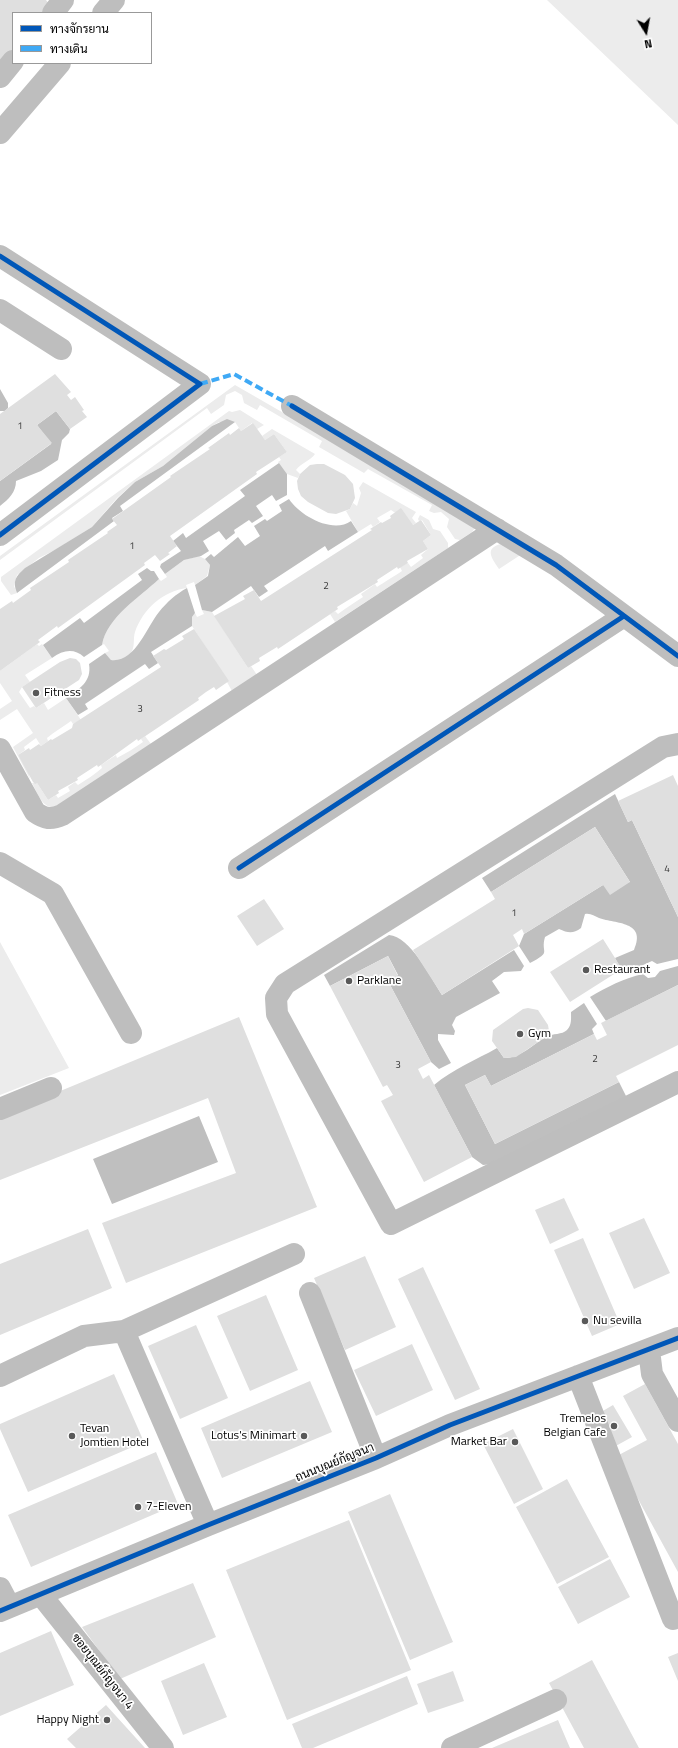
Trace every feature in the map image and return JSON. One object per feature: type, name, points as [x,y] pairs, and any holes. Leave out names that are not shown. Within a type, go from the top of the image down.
[{"type":"street","points":[[54,12],[63,0]]},
{"type":"street","points":[[104,12],[114,0]]},
{"type":"street","points":[[0,77],[12,63]]},
{"type":"street","points":[[0,133],[59,64]]},
{"type":"street","points":[[0,256],[200,384],[0,535]]},
{"type":"street","points":[[0,310],[61,348]]},
{"type":"street","points":[[292,406],[556,565],[678,656]]},
{"type":"street","points":[[0,749],[35,812],[44,818],[54,819],[497,529]]},
{"type":"street","points":[[239,868],[624,616]]},
{"type":"street","points":[[678,744],[663,747],[291,980],[285,984],[276,998],[278,1014],[391,1224],[678,1082]]},
{"type":"street","points":[[0,863],[53,894],[131,1033]]},
{"type":"street","points":[[0,1109],[52,1088]]},
{"type":"street","points":[[0,1376],[84,1336],[124,1331],[294,1254]]},
{"type":"street","points":[[310,1293],[376,1458]]},
{"type":"street","points":[[124,1331],[208,1525]]},
{"type":"street","name":"ถนนบุณย์กัญจนา","points":[[5,1609],[208,1525],[376,1458],[450,1425],[678,1338]]},
{"type":"street","points":[[648,1350],[652,1374],[678,1421]]},
{"type":"street","points":[[578,1376],[673,1619]]},
{"type":"street","points":[[0,1588],[5,1609]]},
{"type":"street","name":"ซอยบุณย์กัญจนา 4","points":[[41,1595],[163,1748]]},
{"type":"street","points":[[452,1748],[556,1700]]},
{"type":"shaded area","points":[[547,0],[678,0],[678,125]]},
{"type":"shaded area","points":[[235,385],[473,522],[475,528],[472,532],[460,540],[455,539],[447,527],[449,519],[441,512],[434,513],[429,511],[432,505],[368,469],[364,473],[319,447],[322,441],[260,405],[257,410],[244,403],[242,395],[235,391],[226,395],[224,405],[211,414],[207,408],[0,560],[0,556]]},
{"type":"shaded area","points":[[0,389],[8,403],[8,408],[5,411],[0,411]]},
{"type":"shaded area","points":[[240,410],[264,425],[257,429],[252,423],[241,431],[235,422],[219,422],[212,426],[163,466],[135,482],[117,498],[92,527],[39,558],[17,575],[14,586],[17,593],[11,595],[1,581],[1,577],[229,411],[232,412]]},
{"type":"shaded area","points":[[56,411],[70,429],[69,433],[62,440],[58,460],[41,471],[16,481],[15,489],[0,506],[0,481],[51,444],[37,425]]},
{"type":"shaded area","points":[[227,419],[235,422],[120,506],[123,511],[112,518],[114,521],[17,593],[15,582],[19,574],[25,568],[92,527],[118,498],[135,482],[163,466],[212,426]]},
{"type":"shaded area","points":[[272,429],[315,454],[296,470],[300,474],[298,478],[287,474],[278,462],[281,460],[279,457],[287,452],[274,434],[265,440],[262,436]]},
{"type":"shaded area","points":[[279,463],[287,474],[287,495],[276,501],[272,495],[256,506],[263,516],[252,523],[249,520],[234,530],[235,533],[226,540],[219,531],[203,541],[209,551],[201,556],[184,560],[165,574],[160,567],[161,564],[181,551],[173,541],[183,533],[186,538],[245,496],[240,490]]},
{"type":"shaded area","points":[[363,482],[416,512],[412,518],[416,523],[413,525],[391,510],[377,518],[380,522],[373,527],[371,524],[358,532],[346,511],[350,509],[353,503],[357,506],[361,493],[359,488]]},
{"type":"shaded area","points":[[289,499],[301,511],[317,521],[335,525],[344,524],[351,521],[358,532],[328,551],[325,546],[264,586],[268,591],[259,597],[251,586],[212,612],[202,610],[195,585],[208,576],[210,565],[205,559],[211,554],[214,557],[238,537],[245,546],[260,536],[254,526],[265,519],[267,521],[282,511],[279,505]]},
{"type":"shaded area","points":[[420,515],[429,520],[433,529],[440,531],[448,543],[448,548],[335,622],[330,614],[335,611],[338,614],[363,597],[361,594],[375,584],[377,587],[402,571],[400,567],[408,563],[411,567],[423,558],[421,555],[428,549],[423,541],[431,535],[422,520],[419,521],[418,519]]},
{"type":"shaded area","points":[[505,543],[525,552],[499,569],[491,556],[491,553],[494,547]]},
{"type":"shaded area","points":[[199,556],[205,559],[210,565],[207,576],[195,585],[194,582],[186,585],[187,588],[170,593],[155,602],[143,616],[134,634],[133,649],[130,654],[123,659],[111,660],[105,653],[109,651],[104,644],[102,645],[110,625],[134,600],[159,579],[161,581],[167,577],[165,574],[184,560]]},
{"type":"shaded area","points":[[147,568],[154,571],[159,579],[125,608],[110,625],[102,645],[84,657],[76,652],[68,651],[60,653],[52,658],[43,645],[80,618],[84,623],[142,580],[138,574]]},
{"type":"shaded area","points":[[187,588],[195,613],[192,617],[192,626],[151,652],[158,663],[149,669],[145,664],[85,704],[88,709],[78,715],[66,698],[84,684],[88,676],[89,664],[105,653],[111,660],[127,656],[139,643],[162,608],[175,596]]},
{"type":"shaded area","points":[[202,610],[212,612],[248,668],[251,666],[257,675],[232,691],[215,661],[192,626],[192,617],[195,613],[197,617],[204,614]]},
{"type":"shaded area","points":[[37,644],[39,646],[42,644],[52,658],[25,675],[30,682],[22,687],[19,692],[30,708],[34,706],[36,708],[44,703],[48,710],[66,698],[81,720],[73,724],[71,721],[47,738],[48,741],[41,746],[36,738],[24,747],[25,750],[18,755],[30,773],[30,779],[13,747],[33,733],[17,709],[0,720],[0,709],[12,701],[0,683],[0,671]]},
{"type":"shaded area","points":[[145,736],[151,744],[55,807],[50,807],[43,803],[40,799],[32,783],[37,783],[48,800],[56,795],[58,798],[70,791],[68,787],[75,782],[78,785],[102,768],[101,765],[116,755],[117,758],[143,742],[141,739]]},
{"type":"shaded area","points":[[615,794],[628,822],[632,820],[678,917],[678,959],[657,964],[652,961],[623,974],[615,958],[634,950],[637,941],[636,934],[633,929],[628,925],[599,918],[591,914],[585,914],[581,928],[578,930],[570,932],[559,929],[545,937],[544,954],[530,963],[519,946],[524,934],[603,885],[630,882],[595,827],[491,892],[482,878]]},
{"type":"shaded area","points":[[389,935],[397,937],[405,942],[426,969],[442,995],[514,950],[524,966],[521,971],[504,972],[492,981],[500,993],[456,1017],[452,1025],[455,1031],[454,1035],[438,1034],[438,1040],[451,1063],[439,1069],[431,1062],[388,981],[398,975],[388,956],[330,986],[324,975]]},
{"type":"shaded area","points":[[0,942],[69,1068],[0,1095]]},
{"type":"shaded area","points":[[678,966],[678,985],[606,1021],[590,997],[622,980],[643,974],[648,978],[655,977],[660,971]]},
{"type":"shaded area","points":[[584,1003],[597,1024],[592,1029],[594,1034],[491,1086],[485,1075],[465,1085],[495,1144],[619,1082],[627,1098],[493,1164],[483,1165],[472,1157],[434,1085],[457,1069],[497,1048],[504,1058],[516,1056],[546,1037],[565,1032],[569,1028],[571,1012]]},
{"type":"shaded area","points":[[199,1116],[218,1162],[112,1204],[93,1159]]},
{"type":"building","points":[[0,0],[46,0],[49,4],[43,12],[12,12],[12,52],[0,64]]},
{"type":"building","points":[[55,374],[71,392],[67,395],[71,400],[75,397],[84,410],[82,411],[87,417],[70,429],[56,411],[37,425],[52,443],[0,481],[0,414]]},
{"type":"building","points":[[253,423],[265,440],[274,434],[287,452],[256,472],[257,474],[170,536],[177,546],[168,553],[170,554],[160,561],[155,555],[144,563],[145,565],[58,628],[57,626],[38,640],[40,642],[0,671],[0,609],[12,601],[13,603],[31,590],[30,588],[69,562],[68,560],[108,533],[107,532],[117,525],[112,519],[171,477],[170,476],[210,449],[208,448],[229,433],[230,435],[239,428],[241,431]]},
{"type":"building","points":[[324,464],[345,475],[353,484],[355,498],[350,509],[336,514],[328,513],[308,502],[301,496],[297,481],[300,474],[310,465]]},
{"type":"building","points":[[401,508],[413,525],[421,520],[431,535],[423,541],[428,549],[407,561],[408,563],[398,569],[397,567],[377,580],[378,582],[337,607],[338,609],[278,649],[277,647],[259,658],[260,661],[248,668],[214,616],[245,599],[243,596],[254,590],[261,601],[372,530],[370,529],[391,518],[390,516]]},
{"type":"building","points":[[194,629],[229,681],[216,690],[214,687],[206,692],[198,698],[199,700],[138,741],[137,739],[98,767],[97,765],[77,778],[78,780],[58,791],[59,793],[48,800],[37,783],[35,784],[33,782],[18,755],[39,744],[41,746],[72,728],[73,724],[161,667],[153,656],[184,639],[182,636]]},
{"type":"building","points":[[70,658],[76,659],[80,663],[82,674],[79,680],[36,708],[22,687],[60,662]]},
{"type":"building","points":[[673,775],[678,786],[678,917],[632,820],[628,822],[618,801]]},
{"type":"building","points":[[595,827],[630,882],[610,895],[603,885],[524,934],[522,929],[513,935],[519,946],[442,995],[413,950],[495,899],[491,892]]},
{"type":"building","points":[[264,899],[284,929],[257,946],[237,916]]},
{"type":"building","name":"Restaurant","points":[[603,939],[622,969],[570,1002],[550,972]]},
{"type":"building","points":[[388,956],[398,976],[388,981],[431,1062],[418,1069],[423,1079],[429,1075],[472,1157],[424,1182],[381,1101],[393,1095],[387,1085],[383,1087],[330,986]]},
{"type":"building","points":[[678,985],[678,1045],[616,1076],[619,1082],[495,1144],[465,1085],[485,1075],[491,1086],[594,1034],[597,1040],[607,1035],[601,1023]]},
{"type":"building","name":"Gym","points":[[528,1008],[538,1010],[548,1025],[549,1031],[547,1036],[516,1057],[504,1058],[492,1041],[493,1030],[523,1009]]},
{"type":"building","points":[[239,1017],[317,1207],[126,1283],[102,1223],[236,1173],[208,1098],[0,1180],[0,1116]]},
{"type":"building","points":[[564,1198],[579,1230],[550,1244],[535,1210]]},
{"type":"building","points":[[644,1218],[670,1273],[634,1289],[609,1233]]},
{"type":"building","points":[[88,1229],[112,1288],[0,1335],[0,1264]]},
{"type":"building","points":[[583,1238],[620,1324],[592,1336],[554,1250]]},
{"type":"building","points":[[365,1256],[396,1327],[345,1350],[314,1278]]},
{"type":"building","points":[[423,1267],[480,1389],[455,1400],[398,1279]]},
{"type":"building","points":[[266,1295],[298,1370],[250,1391],[217,1316]]},
{"type":"building","points":[[196,1325],[228,1398],[180,1419],[148,1346]]},
{"type":"building","points":[[412,1344],[433,1390],[376,1416],[354,1370]]},
{"type":"building","name":"Tevan Jomtien Hotel","points":[[114,1374],[144,1442],[28,1492],[0,1429],[0,1424]]},
{"type":"building","points":[[310,1381],[332,1432],[222,1478],[201,1428]]},
{"type":"building","points":[[645,1384],[678,1444],[678,1572],[615,1457],[647,1440],[623,1396]]},
{"type":"building","name":"Tremelos Belgian Cafe","points":[[613,1405],[632,1437],[614,1447],[596,1415]]},
{"type":"building","points":[[513,1429],[543,1489],[514,1504],[483,1444]]},
{"type":"building","points":[[156,1452],[178,1504],[31,1567],[8,1515]]},
{"type":"building","points":[[567,1479],[609,1557],[557,1584],[516,1507]]},
{"type":"building","points":[[390,1494],[453,1642],[410,1660],[348,1512]]},
{"type":"building","points":[[349,1520],[411,1670],[287,1720],[226,1570]]},
{"type":"building","points":[[610,1559],[630,1597],[578,1624],[558,1587]]},
{"type":"building","points":[[193,1583],[216,1637],[120,1679],[82,1627]]},
{"type":"building","points":[[51,1631],[74,1685],[0,1716],[0,1653]]},
{"type":"building","points":[[678,1653],[678,1681],[668,1657]]},
{"type":"building","points":[[592,1660],[639,1748],[584,1748],[549,1683]]},
{"type":"building","points":[[204,1663],[227,1717],[183,1735],[161,1681]]},
{"type":"building","points":[[453,1671],[464,1701],[428,1713],[417,1684]]},
{"type":"building","points":[[407,1676],[418,1704],[313,1748],[302,1748],[292,1724]]},
{"type":"building","points":[[106,1705],[145,1748],[76,1748],[67,1739]]},
{"type":"building","points":[[558,1720],[570,1748],[492,1748]]},
{"type":"marked path","points":[[200,384],[234,374],[292,406]]},
{"type":"cycle path","points":[[0,256],[200,384],[0,535]]},
{"type":"cycle path","points":[[292,406],[556,565],[678,656]]},
{"type":"cycle path","points":[[239,868],[624,616]]},
{"type":"cycle path","points":[[0,1611],[208,1525],[376,1458],[450,1425],[678,1338]]},
{"type":"place","name":"Fitness","points":[[36,693]]},
{"type":"place","name":"Restaurant","points":[[586,970]]},
{"type":"place","name":"Parklane","points":[[349,981]]},
{"type":"place","name":"Gym","points":[[520,1034]]},
{"type":"place","name":"Nu sevilla","points":[[585,1321]]},
{"type":"place","name":"Tremelos Belgian Cafe","points":[[614,1426]]},
{"type":"place","name":"Tevan Jomtien Hotel","points":[[72,1436]]},
{"type":"place","name":"Lotus's Minimart","points":[[304,1436]]},
{"type":"place","name":"Market Bar","points":[[515,1442]]},
{"type":"place","name":"7-Eleven","points":[[138,1507]]},
{"type":"place","name":"Happy Night","points":[[107,1720]]}]
